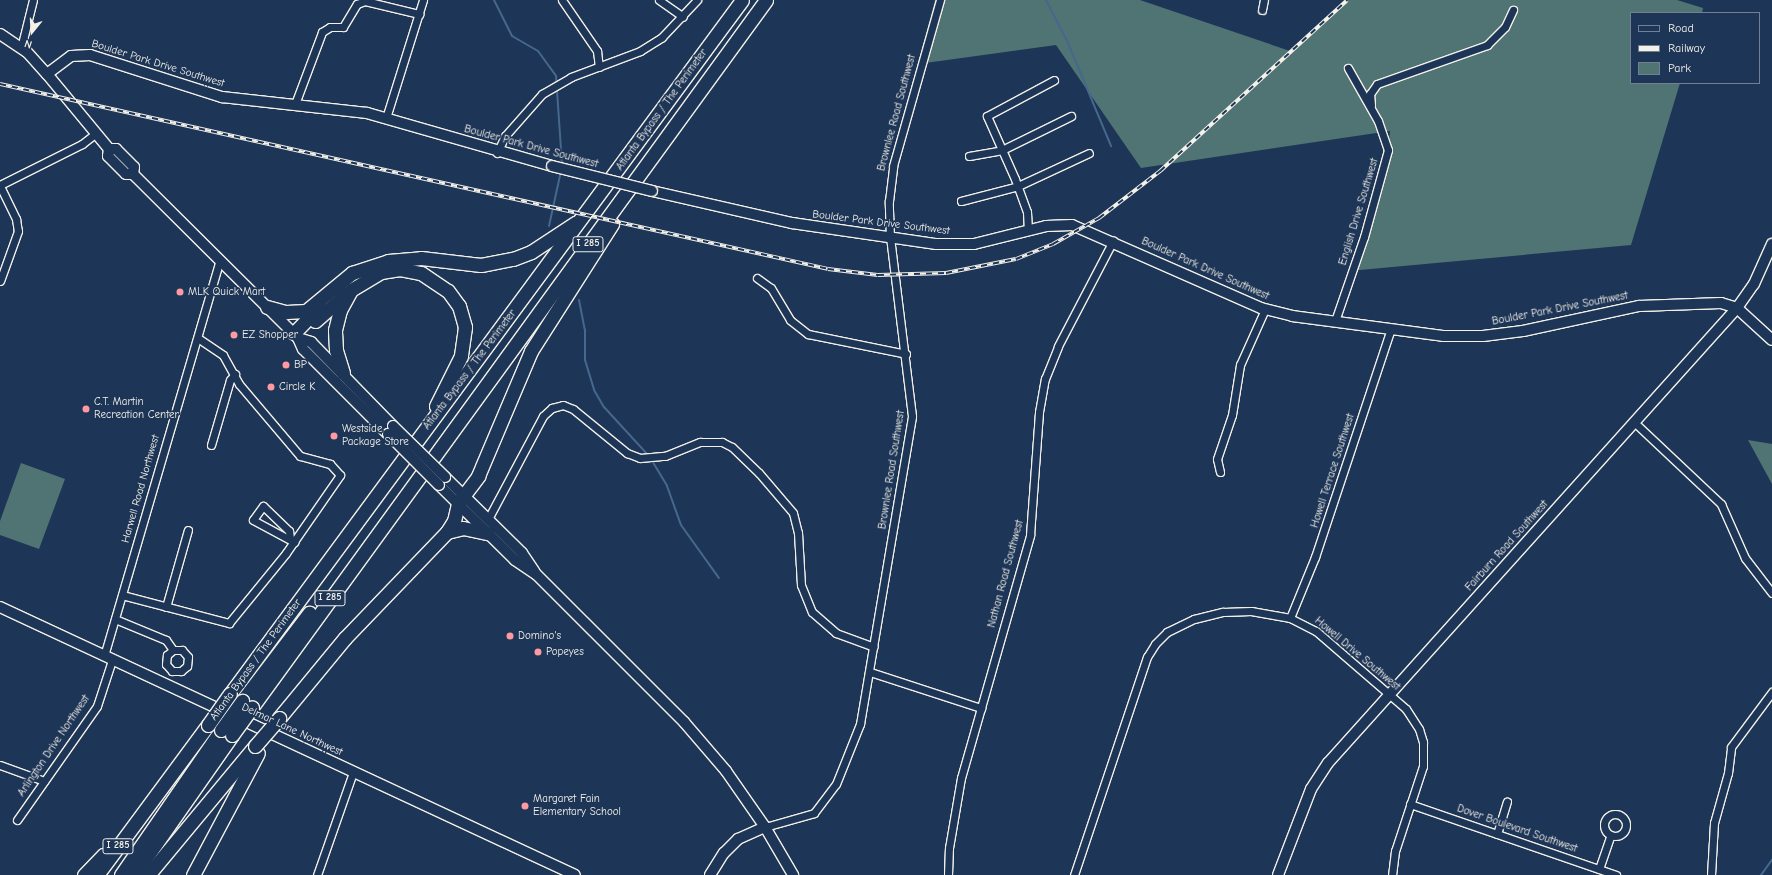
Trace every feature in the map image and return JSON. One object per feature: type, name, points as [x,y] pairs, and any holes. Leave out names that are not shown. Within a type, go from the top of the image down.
[{"type":"highway","name":"Atlanta Bypass / The Perimeter","points":[[97,875],[742,0]]},
{"type":"highway","name":"Atlanta Bypass / The Perimeter","points":[[134,875],[226,733],[409,488],[766,0]]},
{"type":"highway","points":[[148,875],[258,747],[279,718],[345,638],[447,532],[454,521],[461,500],[478,476],[531,351],[600,245],[646,166]]},
{"type":"highway","points":[[267,307],[286,312],[306,311],[352,273],[410,257],[472,265],[502,262],[531,252],[582,219]]},
{"type":"highway","points":[[296,336],[344,285],[375,266]]},
{"type":"highway","points":[[296,336],[351,290],[381,272],[411,270],[440,283],[459,306],[465,327],[464,346],[429,424]]},
{"type":"highway","points":[[343,373],[336,350],[335,330],[340,310],[351,290]]},
{"type":"highway","points":[[447,532],[463,528],[487,533]]},
{"type":"highway","points":[[120,875],[226,733]]},
{"type":"highway","points":[[193,875],[258,747]]},
{"type":"highway","points":[[84,875],[139,817]]},
{"type":"street","points":[[21,48],[33,0]]},
{"type":"street","points":[[386,118],[423,0]]},
{"type":"street","points":[[562,0],[597,51],[599,67]]},
{"type":"street","points":[[660,0],[683,18]]},
{"type":"street","points":[[497,153],[505,136],[542,94],[571,78],[640,51],[683,18],[697,0]]},
{"type":"street","name":"Brownlee Road Southwest","points":[[766,827],[814,813],[836,784],[860,724],[870,672],[912,416],[906,354],[890,238],[888,201],[893,166],[940,0]]},
{"type":"street","points":[[1262,10],[1264,0]]},
{"type":"street","points":[[295,104],[322,32],[330,27],[343,27],[356,4],[365,1],[419,14]]},
{"type":"street","points":[[1371,107],[1370,94],[1376,84],[1486,45],[1505,28],[1513,10]]},
{"type":"street","points":[[0,34],[21,48],[46,74],[109,149],[108,156],[112,161],[126,174],[133,174],[296,336],[303,350],[390,430],[461,500],[487,533],[515,560],[536,574]]},
{"type":"street","name":"Boulder Park Drive Southwest","points":[[46,74],[72,56],[90,55],[222,97],[347,109],[386,118],[497,153],[652,191],[792,223],[890,238],[936,244],[974,244],[1046,226],[1072,225],[1112,241],[1265,309],[1335,321],[1443,336],[1483,336],[1523,331],[1639,306],[1721,303],[1736,308],[1772,340]]},
{"type":"street","name":"English Drive Southwest","points":[[1335,321],[1387,160],[1386,139],[1371,107],[1348,68]]},
{"type":"street","points":[[1028,231],[1026,212],[1018,186],[987,116],[1054,80]]},
{"type":"street","points":[[969,156],[1002,150],[1071,116]]},
{"type":"street","points":[[0,281],[18,231],[16,219],[0,185],[82,144],[96,133]]},
{"type":"street","points":[[961,201],[1018,186],[1089,153]]},
{"type":"street","name":"Nathan Road Southwest","points":[[948,875],[949,848],[961,778],[1030,534],[1039,412],[1045,378],[1058,346],[1112,241]]},
{"type":"street","name":"Fairburn Road Southwest","points":[[1278,875],[1311,789],[1328,763],[1736,308],[1754,284],[1772,244]]},
{"type":"street","name":"Harwell Road Northwest","points":[[108,658],[115,620],[122,595],[220,260]]},
{"type":"street","points":[[757,278],[770,288],[790,320],[808,334],[906,354]]},
{"type":"street","points":[[1220,472],[1217,459],[1232,415],[1240,365],[1265,309]]},
{"type":"street","name":"Howell Terrace Southwest","points":[[1290,618],[1315,557],[1391,329]]},
{"type":"street","points":[[296,336],[311,342],[343,373],[390,430]]},
{"type":"street","points":[[122,595],[229,623],[340,475],[330,464],[300,456],[257,406],[223,355],[198,338]]},
{"type":"street","points":[[211,445],[230,380],[235,374]]},
{"type":"street","points":[[488,519],[543,416],[552,408],[563,406],[572,409],[627,453],[640,458],[665,456],[700,442],[722,442],[732,447],[759,473],[792,513],[798,533],[800,585],[812,612],[836,634],[874,647]]},
{"type":"street","points":[[1634,422],[1721,504],[1745,558],[1772,592]]},
{"type":"street","points":[[461,500],[488,519],[522,553],[536,574],[684,722],[726,771],[766,827],[793,875]]},
{"type":"street","points":[[263,506],[289,531],[292,540],[284,538],[253,520],[263,506]]},
{"type":"street","points":[[166,607],[188,530]]},
{"type":"street","name":"Delmar Lane Northwest","points":[[0,607],[575,875]]},
{"type":"street","name":"Howell Drive Southwest","points":[[1074,875],[1147,657],[1155,644],[1177,626],[1207,614],[1251,611],[1290,618],[1316,631],[1389,694],[1412,718],[1423,742],[1423,766],[1394,852],[1392,875]]},
{"type":"street","points":[[115,620],[166,640],[173,650]]},
{"type":"street","name":"Arlington Drive Northwest","points":[[17,820],[97,706],[108,658]]},
{"type":"street","points":[[870,672],[981,708]]},
{"type":"street","points":[[1711,875],[1714,822],[1728,773],[1731,747],[1772,692]]},
{"type":"street","points":[[0,765],[44,781]]},
{"type":"street","points":[[317,875],[353,772]]},
{"type":"street","points":[[1496,834],[1507,802]]},
{"type":"street","name":"Dover Boulevard Southwest","points":[[1410,804],[1616,875]]},
{"type":"street","points":[[710,875],[724,853],[738,839],[766,827]]},
{"type":"street","points":[[1599,869],[1611,835]]},
{"type":"green space","points":[[935,0],[1140,0],[1293,52],[1347,0],[1677,0],[1703,8],[1702,12],[1630,12],[1630,84],[1680,84],[1631,245],[1349,271],[1388,151],[1390,131],[1141,168],[1056,45],[918,64]]},
{"type":"green space","points":[[1748,440],[1772,444],[1772,484]]},
{"type":"green space","points":[[21,463],[65,479],[39,549],[0,535],[0,521]]},
{"type":"waterway","points":[[494,0],[512,36],[538,51],[556,76],[562,165]]},
{"type":"waterway","points":[[1046,0],[1068,43],[1111,146]]},
{"type":"waterway","points":[[549,226],[561,171]]},
{"type":"waterway","points":[[579,300],[585,330],[585,360],[594,390],[604,407],[648,455]]},
{"type":"waterway","points":[[651,459],[667,486],[681,525],[719,578]]},
{"type":"waterway","points":[[1761,875],[1772,860]]},
{"type":"railway","points":[[0,84],[828,269],[878,275],[946,273],[1016,259],[1053,244],[1099,218],[1160,171],[1347,0]]},
{"type":"place","name":"MLK Quick Mart","points":[[180,292]]},
{"type":"place","name":"EZ Shopper","points":[[234,335]]},
{"type":"place","name":"BP","points":[[286,365]]},
{"type":"place","name":"Circle K","points":[[271,387]]},
{"type":"place","name":"C.T. Martin Recreation Center","points":[[86,409]]},
{"type":"place","name":"Westside Package Store","points":[[334,436]]},
{"type":"place","name":"Domino's","points":[[510,636]]},
{"type":"place","name":"Popeyes","points":[[538,652]]},
{"type":"place","name":"Margaret Fain Elementary School","points":[[525,806]]}]
